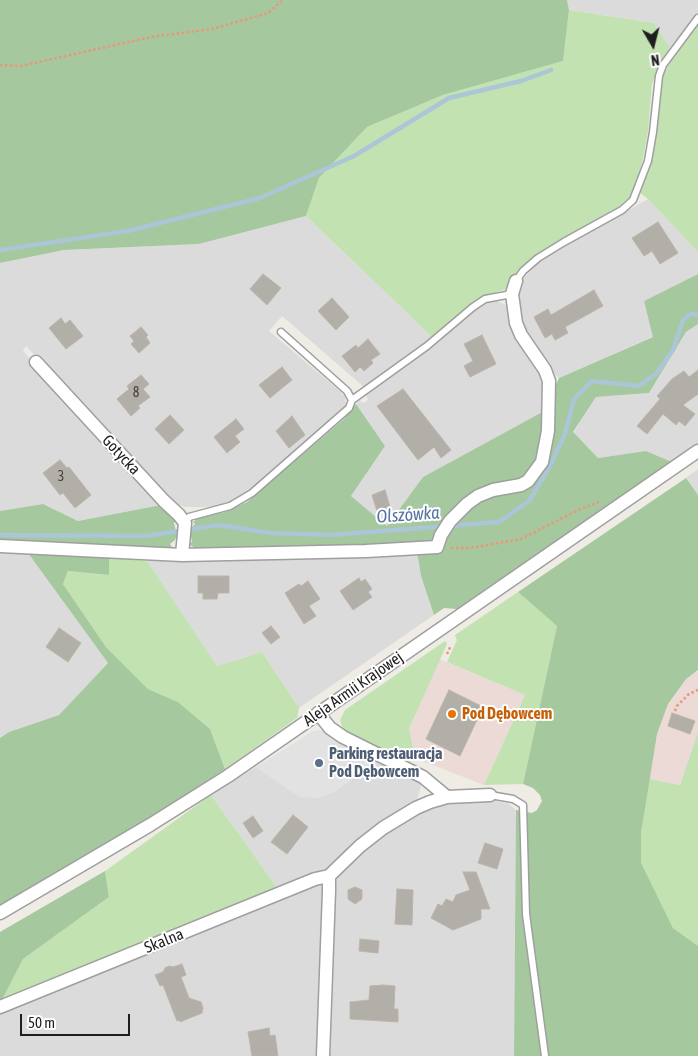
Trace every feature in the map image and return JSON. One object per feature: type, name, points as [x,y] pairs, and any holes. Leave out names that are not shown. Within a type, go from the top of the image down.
[{"type":"street","points":[[0,546],[182,550],[366,551],[439,541],[450,520],[467,504],[478,496],[493,490],[528,482],[539,468],[544,455],[550,408],[549,381],[545,370],[521,335],[516,323],[512,294],[516,281]]},
{"type":"street","name":"Gotycka","points":[[36,362],[185,523]]},
{"type":"street","name":"Aleja Armii Krajowej","points":[[0,913],[167,815],[228,776],[698,451]]},
{"type":"street","points":[[182,550],[185,523]]},
{"type":"street","points":[[318,713],[330,728],[343,737],[423,777],[447,797]]},
{"type":"street","name":"Skalna","points":[[0,1007],[328,876],[360,846],[383,828],[416,808],[447,797],[490,795]]},
{"type":"street","points":[[324,1056],[330,891],[328,876]]},
{"type":"lane","points":[[516,281],[523,271],[538,258],[622,210],[633,200],[648,161],[653,132],[658,76],[671,54],[698,18]]},
{"type":"lane","points":[[185,523],[189,517],[230,506],[252,493],[343,415],[349,408],[352,400],[427,346],[473,307],[485,299],[512,294]]},
{"type":"lane","points":[[281,332],[347,391],[352,400]]},
{"type":"lane","points":[[490,795],[513,799],[523,805],[526,914],[545,1056]]},
{"type":"path","points":[[0,65],[21,66],[151,37],[212,30],[268,14],[283,0]]},
{"type":"path","points":[[439,541],[470,548],[521,540],[578,510],[604,500]]},
{"type":"path","points":[[447,654],[451,645]]},
{"type":"path","points":[[675,711],[677,706],[689,694],[698,690]]},
{"type":"shaded area","points":[[567,0],[698,0],[698,15],[670,48],[654,23],[569,10]]},
{"type":"shaded area","points":[[648,199],[698,252],[698,274],[644,301],[654,336],[559,378],[548,368],[519,322],[516,308],[520,282],[539,262]]},
{"type":"shaded area","points":[[306,216],[432,337],[398,365],[365,388],[282,316],[269,331],[341,392],[345,397],[346,406],[251,490],[232,502],[220,506],[203,507],[185,507],[171,502],[26,346],[23,351],[161,505],[78,521],[43,504],[0,511],[0,263],[64,250],[199,244]]},
{"type":"shaded area","points":[[495,300],[508,306],[543,373],[546,410],[423,477],[387,526],[351,496],[385,446],[356,404],[360,400],[363,403],[368,400],[366,395],[429,348],[475,309],[484,303]]},
{"type":"shaded area","points":[[698,324],[698,444],[672,462],[646,451],[598,458],[573,433],[596,397],[649,393],[686,332]]},
{"type":"shaded area","points":[[698,469],[698,495],[686,478]]},
{"type":"shaded area","points":[[417,551],[421,576],[434,615],[299,708],[262,652],[217,666],[147,561],[251,560]]},
{"type":"shaded area","points":[[0,552],[28,553],[108,663],[59,715],[9,732],[0,738]]},
{"type":"shaded area","points":[[439,659],[525,695],[484,785],[415,758],[409,730]]},
{"type":"shaded area","points":[[698,672],[698,732],[680,785],[649,779],[657,734],[668,704],[686,678]]},
{"type":"shaded area","name":"Parking restauracja Pod Dębowcem","points":[[320,730],[380,760],[335,791],[319,798],[299,797],[256,767],[313,731]]},
{"type":"shaded area","points":[[380,760],[419,780],[421,786],[416,804],[329,869],[278,889],[211,795],[256,767],[299,796],[319,798],[335,791]]},
{"type":"shaded area","points":[[492,800],[509,804],[516,810],[514,1056],[330,1056],[333,898],[336,881],[343,868],[362,849],[418,811],[447,802]]},
{"type":"shaded area","points":[[315,883],[323,885],[325,892],[318,1056],[0,1056],[0,1014]]},
{"type":"green space","points":[[0,0],[567,0],[569,10],[563,61],[443,95],[367,127],[319,178],[306,216],[199,244],[64,250],[0,263]]},
{"type":"green space","points":[[569,10],[654,23],[670,48],[661,62],[652,84],[648,131],[635,187],[631,196],[620,206],[536,255],[520,269],[506,289],[484,296],[471,304],[432,337],[306,216],[319,178],[367,127],[443,95],[563,61]]},
{"type":"green space","points":[[698,22],[698,252],[640,193],[656,133],[662,77],[675,54]]},
{"type":"green space","points":[[698,274],[698,324],[686,332],[649,393],[596,397],[573,432],[598,458],[646,451],[672,462],[457,609],[444,608],[434,615],[421,576],[417,551],[444,535],[480,499],[530,484],[553,391],[559,378],[653,337],[644,301]]},
{"type":"green space","points":[[356,404],[385,446],[351,496],[387,526],[423,477],[546,410],[540,460],[525,478],[493,486],[434,544],[196,549],[189,544],[192,542],[190,532],[195,524],[193,522],[198,518],[225,512],[247,502],[344,419]]},
{"type":"green space","points":[[686,478],[698,495],[698,670],[686,679],[668,704],[657,734],[641,833],[641,863],[673,928],[698,946],[698,1056],[514,1056],[516,810],[532,813],[537,810],[542,801],[540,795],[533,788],[523,784],[557,626],[518,592]]},
{"type":"green space","points":[[43,504],[78,521],[161,505],[176,520],[174,523],[177,535],[170,544],[172,547],[167,549],[0,541],[0,511]]},
{"type":"green space","points":[[28,553],[109,557],[109,575],[68,571],[63,584],[106,647],[148,689],[178,702],[210,729],[225,769],[164,809],[0,907],[0,738],[9,732],[59,715],[108,663]]},
{"type":"green space","points":[[109,557],[147,561],[217,666],[262,652],[299,708],[297,718],[225,769],[210,729],[178,702],[148,689],[106,647],[63,584],[68,571],[109,575]]},
{"type":"green space","points":[[518,592],[557,626],[523,784],[484,785],[525,695],[447,662],[457,640],[455,635]]},
{"type":"green space","points":[[445,641],[447,644],[409,729],[415,758],[407,763],[344,733],[340,720],[345,710]]},
{"type":"green space","points":[[698,732],[698,946],[673,928],[641,864],[641,833],[649,779],[680,785]]},
{"type":"green space","points":[[211,795],[278,889],[3,998],[23,959],[109,897],[105,871]]},
{"type":"green space","points":[[105,871],[109,897],[23,959],[3,998],[0,1000],[0,932]]},
{"type":"building","points":[[658,222],[678,253],[660,264],[652,251],[644,256],[632,238]]},
{"type":"building","points":[[263,274],[281,288],[267,305],[250,289]]},
{"type":"building","points":[[594,290],[603,306],[565,327],[568,333],[555,340],[552,334],[545,338],[534,317],[548,309],[551,315]]},
{"type":"building","points":[[332,298],[349,317],[336,330],[318,311]]},
{"type":"building","points":[[61,318],[65,324],[70,320],[83,336],[66,349],[49,328]]},
{"type":"building","points":[[141,327],[148,335],[146,337],[150,343],[139,353],[131,344],[134,341],[130,336]]},
{"type":"building","points":[[482,335],[496,364],[470,377],[464,366],[473,361],[464,344]]},
{"type":"building","points":[[368,339],[380,354],[371,360],[373,363],[364,371],[360,367],[355,372],[342,356],[356,345],[358,348]]},
{"type":"building","points":[[282,367],[292,380],[270,398],[259,385]]},
{"type":"building","points":[[698,370],[698,394],[683,405],[695,414],[685,426],[679,421],[676,425],[663,414],[647,434],[637,426],[660,399],[657,396],[672,379],[684,371],[689,377]]},
{"type":"building","points":[[141,375],[149,384],[143,389],[150,397],[138,406],[140,408],[131,416],[117,399],[129,389],[127,386]]},
{"type":"building","points":[[403,389],[451,450],[441,458],[434,447],[418,460],[377,406]]},
{"type":"building","points":[[170,415],[184,430],[169,444],[155,429]]},
{"type":"building","points":[[292,416],[305,435],[289,448],[276,431]]},
{"type":"building","points":[[236,419],[244,429],[235,436],[240,442],[227,453],[214,437]]},
{"type":"building","points":[[60,460],[67,468],[69,467],[91,495],[75,508],[63,493],[60,495],[43,473]]},
{"type":"building","points":[[385,490],[390,507],[377,511],[372,495]]},
{"type":"building","points":[[198,576],[229,576],[229,593],[218,593],[217,599],[203,599],[203,593],[198,593]]},
{"type":"building","points":[[359,578],[361,582],[365,579],[372,589],[368,592],[372,597],[353,610],[340,591]]},
{"type":"building","points":[[308,581],[320,599],[309,606],[316,616],[304,624],[285,593],[299,584],[301,586]]},
{"type":"building","points":[[271,626],[280,637],[271,644],[262,633]]},
{"type":"building","points":[[59,628],[81,643],[68,662],[46,647]]},
{"type":"building","points":[[449,690],[483,707],[460,756],[426,739]]},
{"type":"building","points":[[672,713],[695,721],[690,734],[668,726]]},
{"type":"building","points":[[293,815],[308,827],[287,854],[271,842]]},
{"type":"building","points":[[253,816],[263,831],[253,838],[243,823]]},
{"type":"building","points":[[485,843],[503,849],[497,869],[478,863]]},
{"type":"building","points":[[463,872],[476,872],[490,909],[481,909],[481,919],[453,930],[431,918],[438,904],[442,906],[446,899],[453,902],[456,895],[470,890]]},
{"type":"building","points":[[355,887],[362,890],[362,899],[355,904],[348,899],[348,890]]},
{"type":"building","points":[[397,889],[413,890],[412,925],[395,924]]},
{"type":"building","points":[[360,939],[379,941],[378,953],[359,951]]},
{"type":"building","points":[[182,964],[186,975],[181,977],[189,998],[201,1002],[203,1008],[202,1013],[180,1022],[180,1020],[177,1021],[163,985],[160,986],[155,975],[163,972],[169,966],[173,967]]},
{"type":"building","points":[[370,986],[395,986],[394,1009],[398,1009],[398,1022],[350,1019],[350,1002],[369,1000]]},
{"type":"building","points":[[269,1028],[270,1036],[275,1035],[278,1056],[252,1056],[248,1032]]},
{"type":"waterway","points":[[0,250],[128,231],[260,198],[354,156],[449,98],[521,81],[551,70]]},
{"type":"waterway","name":"Olszówka","points":[[0,535],[146,536],[219,525],[270,533],[331,535],[499,522],[529,501],[549,468],[565,434],[574,399],[592,381],[639,386],[657,373],[673,350],[683,320],[691,314],[698,315]]},
{"type":"place","name":"Pod Dębowcem","points":[[452,714]]},
{"type":"place","name":"Parking restauracja Pod Dębowcem","points":[[319,763]]}]
